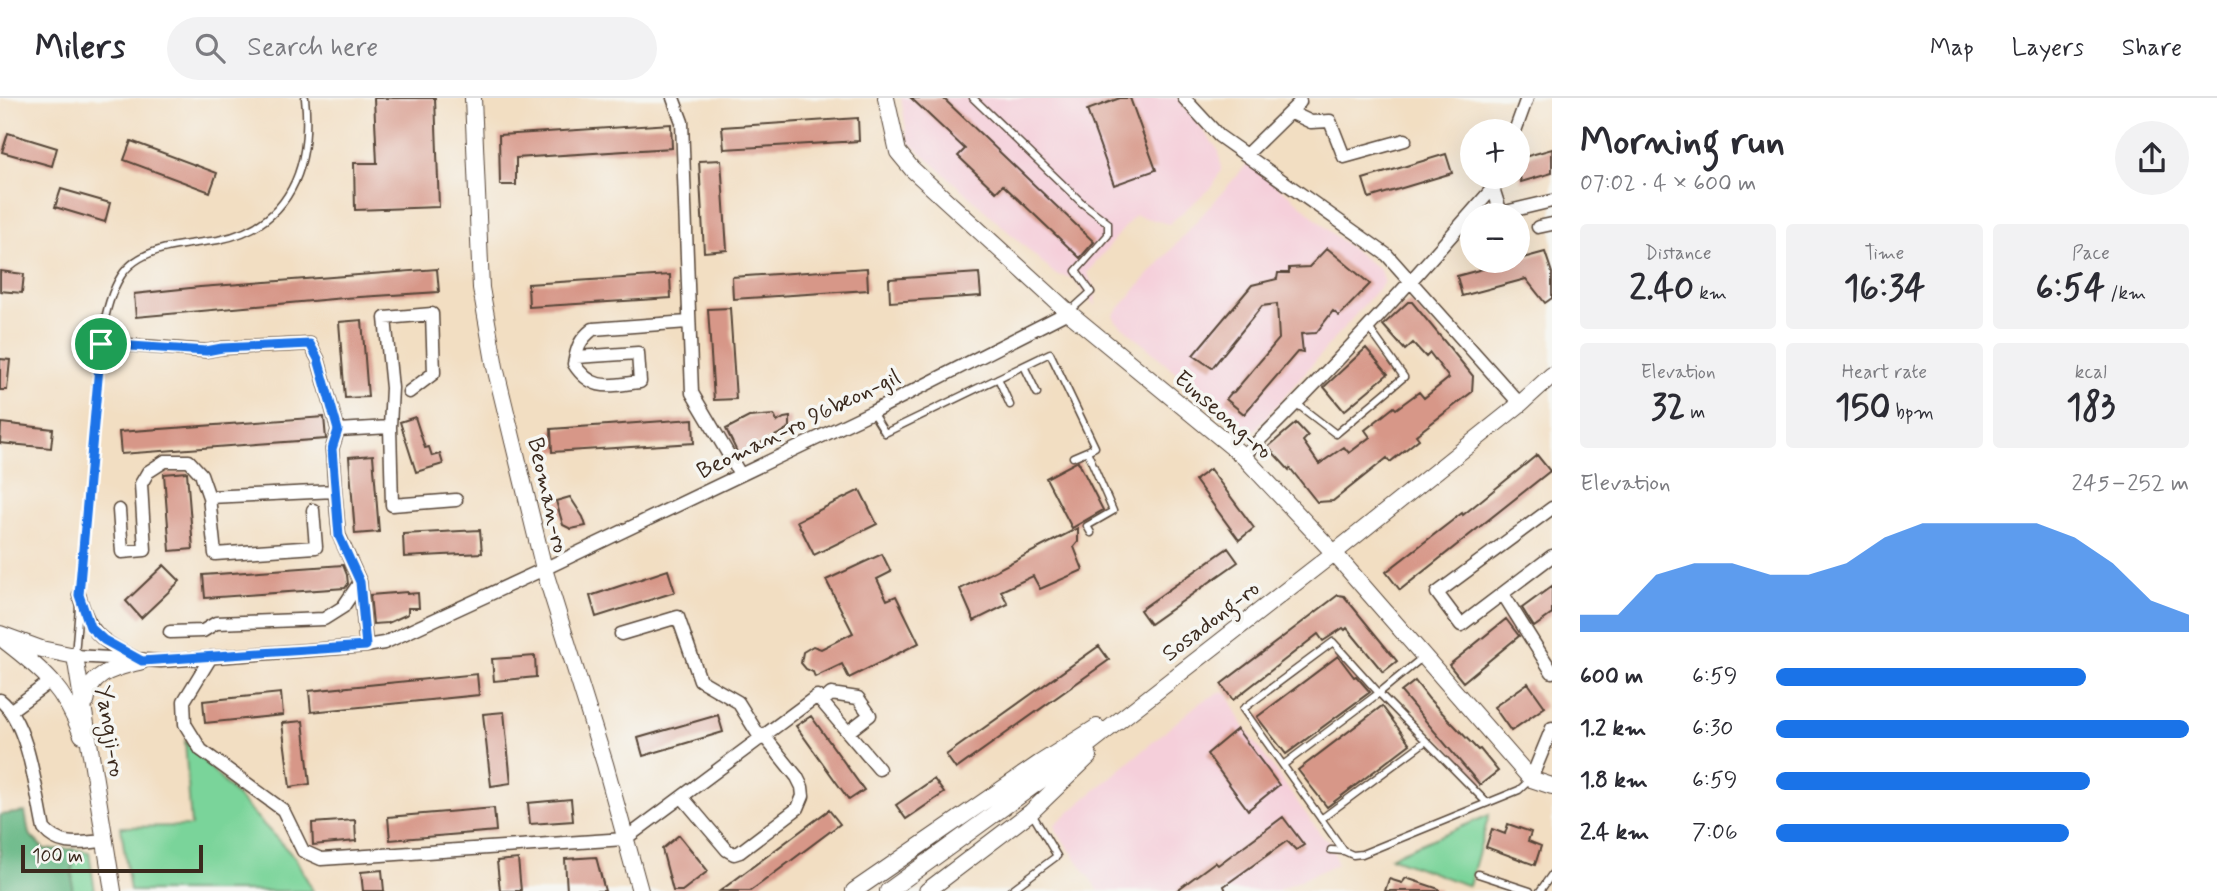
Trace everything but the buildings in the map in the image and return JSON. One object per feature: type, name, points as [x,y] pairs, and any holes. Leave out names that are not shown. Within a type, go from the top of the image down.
[{"type":"street","name":"Beoman-ro","points":[[473,98],[481,288],[495,367],[544,569],[640,891]]},
{"type":"street","points":[[673,98],[682,122],[692,393],[740,474]]},
{"type":"street","name":"Eunseong-ro","points":[[886,98],[894,141],[903,160],[1068,313],[1243,456],[1334,553],[1531,779]]},
{"type":"street","points":[[1184,98],[1219,136],[1387,255],[1520,404]]},
{"type":"street","points":[[1246,155],[1300,102],[1298,98]]},
{"type":"street","points":[[1519,119],[1527,98]]},
{"type":"street","points":[[1290,112],[1311,122],[1330,121],[1344,157],[1405,140]]},
{"type":"street","points":[[1243,456],[1369,328],[1489,189]]},
{"type":"street","points":[[1496,189],[1501,213],[1552,201]]},
{"type":"street","points":[[1538,227],[1552,223]]},
{"type":"street","name":"Beoman-ro 96beon-gil","points":[[75,656],[142,661],[384,643],[872,412],[1068,313]]},
{"type":"street","points":[[409,392],[434,373],[432,314],[385,318],[392,388],[391,505],[456,500]]},
{"type":"street","points":[[576,357],[638,354],[640,382],[593,384],[581,375],[575,364],[576,357],[582,338],[593,329],[688,322]]},
{"type":"street","points":[[101,344],[206,351],[310,344],[318,359],[338,430],[332,449],[339,536],[360,582],[366,646]]},
{"type":"street","name":"Sosadong-ro","points":[[888,891],[1066,762],[1334,553],[1520,404],[1552,375]]},
{"type":"street","points":[[338,430],[390,427]]},
{"type":"street","points":[[119,510],[122,552],[145,550],[141,484],[148,472],[165,461],[189,461],[201,474],[209,497],[215,554],[316,547],[313,510]]},
{"type":"street","points":[[209,497],[335,491]]},
{"type":"street","points":[[1552,508],[1437,593],[1461,625],[1552,556]]},
{"type":"street","points":[[170,632],[203,631],[216,623],[324,618],[343,607],[360,582]]},
{"type":"street","points":[[1503,594],[1552,672]]},
{"type":"street","points":[[79,595],[90,627],[104,640],[142,661]]},
{"type":"street","points":[[621,634],[678,617],[700,680],[738,702],[763,738],[797,777],[803,796],[798,808],[734,854],[727,850],[683,797]]},
{"type":"street","points":[[0,636],[75,656]]},
{"type":"street","points":[[0,636],[52,680],[64,696],[93,762]]},
{"type":"street","name":"Yangji-ro","points":[[75,656],[113,891]]},
{"type":"street","points":[[211,657],[184,701],[185,724],[201,750],[283,810],[303,851],[321,859],[625,839],[817,696],[878,769]]},
{"type":"street","points":[[84,712],[87,691],[96,678],[113,669],[142,661]]},
{"type":"street","points":[[10,711],[52,680]]},
{"type":"street","points":[[927,891],[1031,812],[1164,684]]},
{"type":"street","points":[[854,891],[1040,763],[1164,684]]},
{"type":"street","points":[[822,702],[831,694],[858,698],[870,715],[848,732]]},
{"type":"street","points":[[0,700],[20,727],[44,829],[53,839],[66,843],[106,841]]},
{"type":"street","points":[[1552,728],[1531,779],[1552,786]]},
{"type":"lane","points":[[75,656],[101,344],[116,286],[123,273],[149,254],[170,247],[241,234],[260,225],[276,211],[300,172],[305,146],[305,98]]},
{"type":"lane","points":[[973,98],[1082,203],[1108,223],[1108,235],[1076,271],[1091,292],[1068,313]]},
{"type":"lane","points":[[1297,404],[1336,434],[1405,377],[1369,328]]},
{"type":"lane","points":[[872,412],[885,433],[1050,353],[1095,447],[1073,457]]},
{"type":"lane","points":[[1024,366],[1037,393]]},
{"type":"lane","points":[[998,378],[1010,405]]},
{"type":"lane","points":[[1087,451],[1113,511],[1087,526],[1091,533]]},
{"type":"lane","points":[[1344,851],[1243,709],[1333,642],[1487,803]]},
{"type":"lane","points":[[1283,765],[1423,657]]},
{"type":"lane","points":[[1321,819],[1426,741]]},
{"type":"lane","points":[[1331,850],[1353,855],[1362,854],[1519,790],[1531,779]]},
{"type":"lane","points":[[1010,891],[1057,856],[1031,812]]},
{"type":"lane","points":[[1478,873],[1531,891]]},
{"type":"lane","points":[[1540,891],[1552,874]]},
{"type":"shaded area","points":[[901,98],[1178,98],[1219,151],[1221,170],[1213,186],[1169,224],[1135,215],[1087,273],[1096,291],[1095,306],[1073,278],[1056,275],[908,141]]},
{"type":"shaded area","points":[[1248,163],[1380,270],[1384,282],[1255,430],[1246,432],[1116,321],[1113,315]]},
{"type":"shaded area","points":[[1223,691],[1228,694],[1244,727],[1324,839],[1331,842],[1337,864],[1276,891],[1099,891],[1057,832],[1055,824],[1199,703]]},
{"type":"green space","points":[[185,741],[296,859],[313,891],[130,891],[121,827],[191,826]]},
{"type":"green space","points":[[25,812],[29,834],[44,849],[73,849],[72,891],[0,891],[0,815]]},
{"type":"green space","points":[[1489,815],[1469,886],[1390,857]]},
{"type":"green space","points":[[73,849],[89,852],[95,891],[72,891]]},
{"type":"route","points":[[101,344],[206,351],[310,344],[318,359],[338,430],[332,449],[339,536],[360,582],[366,646],[142,661],[104,640],[90,627],[79,595],[101,344]]}]
